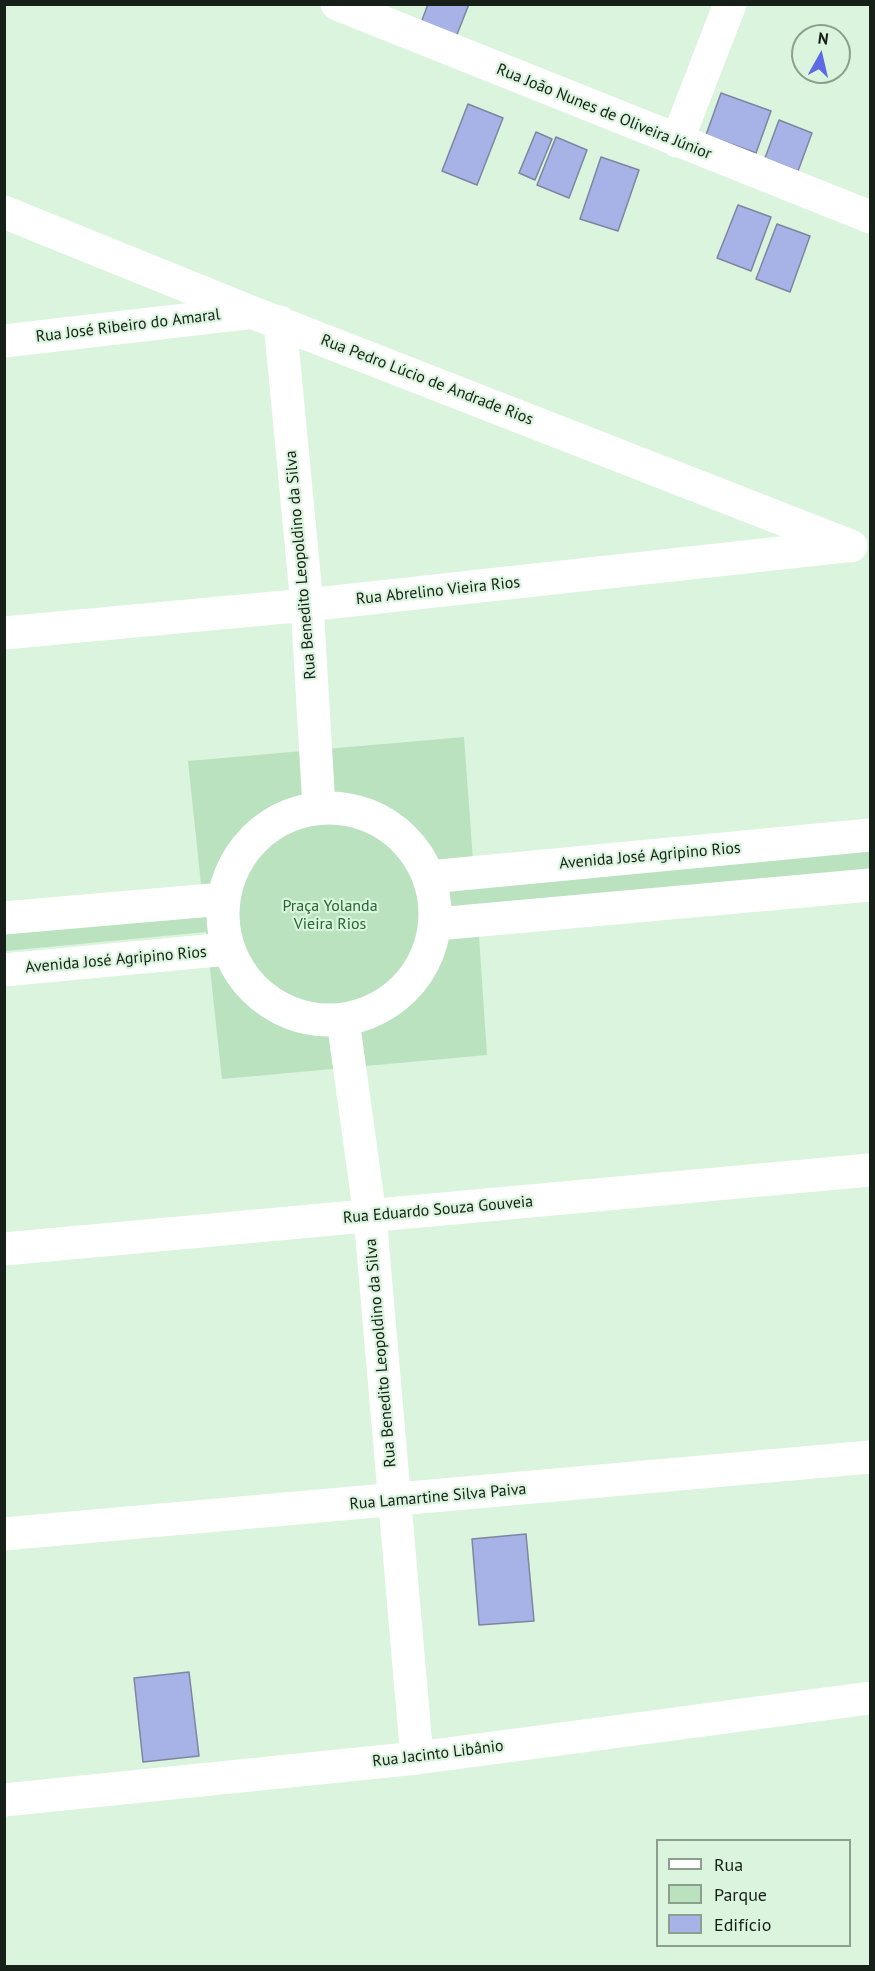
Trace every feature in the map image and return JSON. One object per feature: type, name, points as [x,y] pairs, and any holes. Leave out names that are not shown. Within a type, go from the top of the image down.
[{"type":"street","name":"Rua João Nunes de Oliveira Júnior","points":[[337,4],[870,217]]},
{"type":"street","points":[[677,141],[730,4]]},
{"type":"street","name":"Rua Pedro Lúcio de Andrade Rios","points":[[4,212],[265,317],[865,543]]},
{"type":"street","name":"Rua José Ribeiro do Amaral","points":[[4,340],[265,317]]},
{"type":"street","name":"Rua Benedito Leopoldino da Silva","points":[[265,317],[307,605],[319,807]]},
{"type":"street","name":"Rua Abrelino Vieira Rios","points":[[4,633],[307,605],[865,543]]},
{"type":"street","points":[[319,807],[357,810],[391,826],[418,852],[429,877],[437,905],[437,924],[427,958],[407,988],[378,1010],[343,1020],[307,1018],[273,1005],[245,981],[228,949],[222,925],[223,899],[233,865],[255,837],[284,816],[319,807]]},
{"type":"street","name":"Avenida José Agripino Rios","points":[[429,877],[870,835]]},
{"type":"street","points":[[437,924],[870,885]]},
{"type":"street","points":[[4,918],[223,899]]},
{"type":"street","name":"Avenida José Agripino Rios","points":[[4,970],[228,949]]},
{"type":"street","name":"Rua Benedito Leopoldino da Silva","points":[[343,1020],[370,1216],[417,1758]]},
{"type":"street","name":"Rua Eduardo Souza Gouveia","points":[[4,1249],[870,1170]]},
{"type":"street","name":"Rua Lamartine Silva Paiva","points":[[4,1534],[870,1457]]},
{"type":"street","name":"Rua Jacinto Libânio","points":[[4,1800],[417,1758],[870,1698]]},
{"type":"green space","name":"Praça Yolanda Vieira Rios","points":[[464,737],[475,888],[870,851],[870,869],[477,907],[487,1055],[222,1079],[206,932],[5,951],[5,932],[204,913],[188,761]]},
{"type":"building","points":[[428,4],[469,4],[456,37],[421,23]]},
{"type":"building","points":[[721,93],[771,111],[756,153],[706,135]]},
{"type":"building","points":[[468,104],[503,118],[477,185],[442,171]]},
{"type":"building","points":[[779,120],[812,133],[798,171],[765,158]]},
{"type":"building","points":[[536,132],[552,139],[535,180],[519,173]]},
{"type":"building","points":[[556,137],[587,150],[569,198],[537,185]]},
{"type":"building","points":[[601,157],[639,170],[618,231],[580,219]]},
{"type":"building","points":[[738,205],[771,217],[751,271],[717,258]]},
{"type":"building","points":[[777,224],[810,236],[790,292],[756,279]]},
{"type":"building","points":[[526,1534],[534,1621],[479,1625],[472,1539]]},
{"type":"building","points":[[189,1672],[199,1756],[143,1762],[134,1678]]}]
